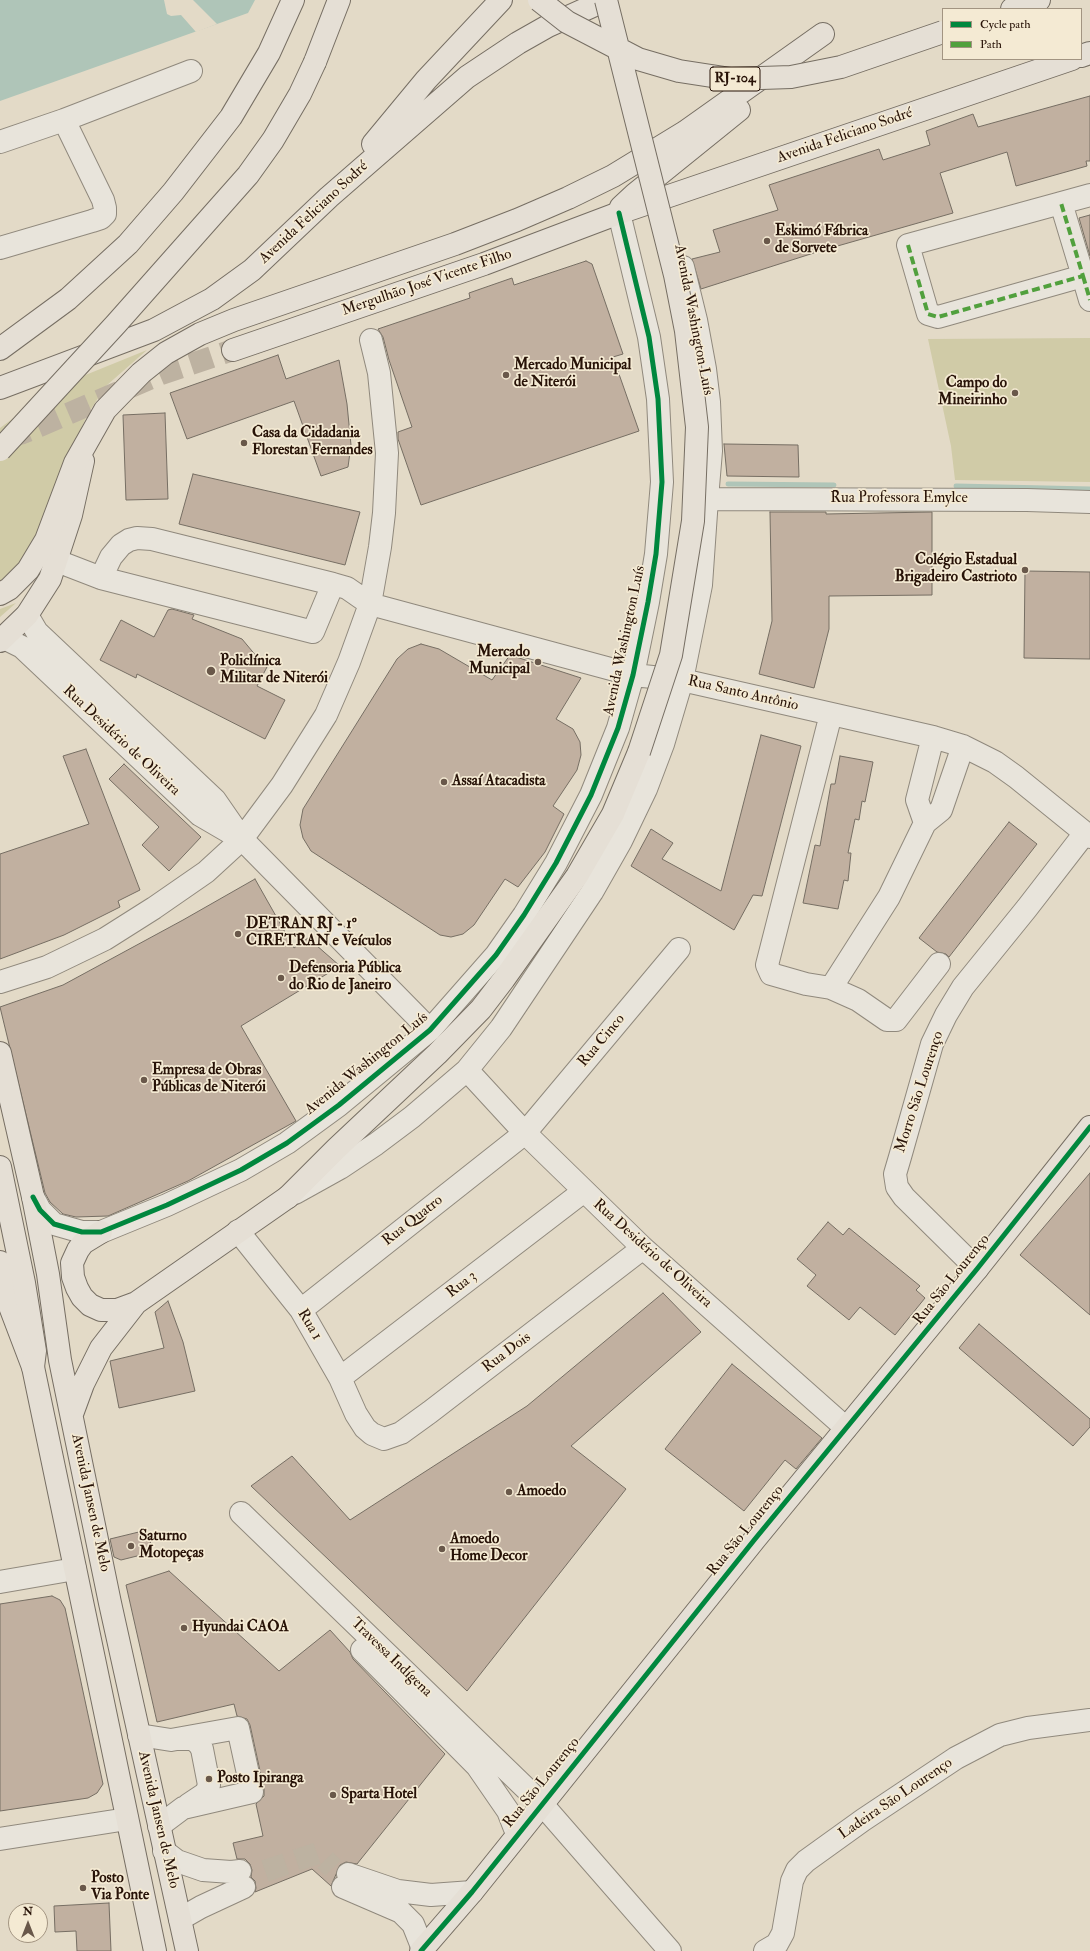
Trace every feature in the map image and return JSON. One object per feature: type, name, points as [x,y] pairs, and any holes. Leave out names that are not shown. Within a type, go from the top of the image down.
[{"type":"main road","points":[[0,349],[68,299],[123,249],[173,192],[231,117],[269,53],[293,0]]},
{"type":"main road","points":[[0,450],[132,306],[248,175],[273,140],[300,94],[315,62],[340,0]]},
{"type":"main road","points":[[329,197],[426,80],[501,0]]},
{"type":"main road","name":"RJ-104","points":[[540,0],[567,22],[638,59],[679,71],[731,79],[791,77],[841,67],[942,32]]},
{"type":"main road","points":[[288,1197],[336,1149],[437,1054],[481,1009],[564,897],[613,814],[638,752],[671,655],[693,521],[697,427],[686,331],[675,275],[606,0]]},
{"type":"main road","name":"Avenida Feliciano Sodré","points":[[0,388],[154,330],[212,299],[252,270],[329,197],[467,77],[530,36],[606,0]]},
{"type":"main road","points":[[1015,8],[1039,0]]},
{"type":"main road","points":[[0,594],[9,589],[28,570],[46,540],[75,463],[105,410],[141,373],[166,353],[200,334],[234,320],[455,244],[568,198],[613,176],[685,132],[823,34],[762,91],[626,201],[619,213]]},
{"type":"main road","name":"Avenida Feliciano Sodré","points":[[619,213],[1069,60]]},
{"type":"main road","name":"Mergulhão José Vicente Filho","points":[[233,350],[484,264],[619,213]]},
{"type":"main road","points":[[0,404],[28,378]]},
{"type":"main road","points":[[2,639],[27,615],[50,579],[71,515],[89,439]]},
{"type":"main road","name":"Avenida Jansen de Melo","points":[[0,1053],[33,1197],[48,1274],[60,1360],[139,1735],[187,1951]]},
{"type":"main road","name":"Rua São Lourenço","points":[[422,1950],[472,1892],[542,1803],[977,1269],[1090,1127]]},
{"type":"main road","points":[[0,1166],[35,1351],[33,1367]]},
{"type":"main road","name":"Avenida Washington Luís","points":[[72,1415],[83,1384],[101,1348],[136,1303],[288,1197]]},
{"type":"main road","points":[[101,1232],[83,1243],[72,1263],[73,1277],[77,1288],[82,1297],[90,1305],[101,1310],[117,1310],[136,1303]]},
{"type":"main road","name":"Avenida Jansen de Melo","points":[[0,1262],[4,1304],[33,1367],[154,1951]]},
{"type":"street","points":[[0,142],[64,120],[191,71]]},
{"type":"street","points":[[0,248],[92,221],[101,218],[105,214],[106,208],[103,200],[64,120]]},
{"type":"street","points":[[1083,276],[938,317],[928,314],[908,245],[1090,195]]},
{"type":"street","name":"Avenida Washington Luís","points":[[288,1197],[340,1168],[376,1144],[412,1117],[467,1070],[501,1028],[592,892],[621,841],[649,781],[663,744],[682,680],[701,585],[711,451],[709,402],[705,369],[696,320],[667,197]]},
{"type":"street","points":[[1061,203],[1090,300]]},
{"type":"street","name":"Avenida Washington Luís","points":[[33,1197],[40,1210],[54,1224],[82,1232],[101,1232],[167,1206],[241,1170],[287,1143],[339,1105],[430,1030],[496,955],[524,915],[556,863],[591,795],[618,728],[633,675],[656,554],[662,456],[658,398],[649,337],[619,213]]},
{"type":"street","points":[[0,982],[46,967],[105,938],[154,908],[206,872],[242,838],[282,785],[326,715],[349,662],[370,604],[384,513],[386,453],[384,411],[379,373],[371,340]]},
{"type":"street","name":"Rua Professora Emylce","points":[[708,499],[1019,500],[1090,502]]},
{"type":"street","name":"Rua Santo Antônio","points":[[101,578],[111,557],[121,545],[129,540],[137,538],[152,539],[333,584],[347,588],[370,604],[633,675],[682,680],[933,737],[963,746],[995,762],[1016,777],[1087,835]]},
{"type":"street","points":[[57,561],[101,578],[313,632],[333,584]]},
{"type":"street","name":"Rua Desidério de Oliveira","points":[[27,615],[37,632],[215,800],[242,838],[430,1030]]},
{"type":"street","name":"Rua Desidério de Oliveira","points":[[2,639],[22,647],[200,815],[242,838]]},
{"type":"street","points":[[831,714],[767,966],[771,974],[806,984],[831,988],[858,1000],[887,1020],[896,1020],[939,964]]},
{"type":"street","points":[[925,823],[917,800],[933,737]]},
{"type":"street","points":[[831,988],[889,897],[925,823],[941,810],[963,746]]},
{"type":"street","name":"Morro São Lourenço","points":[[977,1269],[904,1197],[897,1187],[895,1174],[932,1044],[946,1016],[963,987],[1087,835]]},
{"type":"street","name":"Rua Cinco","points":[[524,1133],[679,948]]},
{"type":"street","name":"Rua Desidério de Oliveira","points":[[467,1070],[524,1133],[643,1248],[846,1428]]},
{"type":"street","name":"Rua Quatro","points":[[301,1310],[524,1133]]},
{"type":"street","name":"Rua 3","points":[[340,1378],[584,1191]]},
{"type":"street","name":"Rua 1","points":[[238,1231],[301,1310],[340,1378],[356,1414],[365,1428]]},
{"type":"street","name":"Rua Dois","points":[[365,1428],[372,1434],[384,1439],[401,1433],[643,1248]]},
{"type":"street","name":"Travessa Indígena","points":[[241,1513],[542,1803],[670,1951]]},
{"type":"street","points":[[0,1582],[75,1569]]},
{"type":"street","points":[[338,1627],[477,1766],[508,1811],[517,1834]]},
{"type":"street","name":"Ladeira São Lourenço","points":[[765,1951],[777,1944],[783,1933],[792,1881],[797,1870],[806,1861],[863,1820],[956,1758],[1000,1735],[1028,1728],[1090,1720]]},
{"type":"street","points":[[171,1740],[238,1728],[252,1792],[183,1808]]},
{"type":"street","points":[[139,1735],[171,1740],[193,1739],[202,1749],[209,1785],[206,1793],[159,1826]]},
{"type":"street","points":[[0,1839],[127,1819]]},
{"type":"street","points":[[164,1851],[176,1861],[203,1870],[222,1872],[242,1879],[201,1907],[180,1919]]},
{"type":"street","points":[[422,1950],[413,1924],[401,1912],[344,1880],[398,1891],[431,1895],[472,1892]]},
{"type":"shaded area","points":[[0,0],[255,0],[248,13],[0,101]]},
{"type":"shaded area","name":"Campo do Mineirinho","points":[[1090,338],[1090,482],[955,480],[951,446],[928,339]]},
{"type":"shaded area","points":[[147,350],[106,386],[87,415],[32,548],[17,570],[0,583],[0,428],[34,403],[83,376]]},
{"type":"shaded area","points":[[16,603],[0,617],[0,609]]},
{"type":"pier","points":[[164,0],[193,0],[217,24],[196,32],[181,15],[171,16],[167,14]]},
{"type":"building","points":[[1090,96],[1090,161],[1086,161],[1087,166],[1016,186],[1007,152],[940,173],[953,213],[820,251],[701,289],[692,259],[720,252],[713,230],[778,210],[769,185],[879,149],[883,160],[930,145],[926,131],[973,114],[978,127]]},
{"type":"building","points":[[1090,215],[1090,256],[1079,218]]},
{"type":"building","name":"Mercado Municipal de Niterói","points":[[586,261],[592,264],[623,354],[613,357],[639,431],[421,505],[398,439],[398,432],[412,427],[389,360],[383,337],[378,329],[470,298],[469,293],[512,278],[514,285]]},
{"type":"building","points":[[278,355],[286,379],[339,360],[347,404],[351,445],[348,467],[321,476],[294,401],[187,439],[170,393]]},
{"type":"building","points":[[165,413],[168,499],[126,500],[123,415]]},
{"type":"building","points":[[724,444],[798,445],[799,477],[727,476]]},
{"type":"building","points":[[193,474],[360,512],[345,565],[179,524]]},
{"type":"building","points":[[770,512],[826,512],[826,514],[932,512],[932,595],[829,596],[829,629],[814,688],[759,674],[772,621]]},
{"type":"building","points":[[1025,571],[1090,572],[1090,659],[1024,658]]},
{"type":"building","points":[[172,609],[194,615],[192,619],[242,639],[257,657],[255,661],[267,667],[257,686],[285,700],[265,739],[137,674],[136,678],[100,660],[121,620],[154,637],[168,610]]},
{"type":"building","name":"Assaí Atacadista","points":[[421,644],[439,649],[492,680],[510,655],[581,678],[556,719],[573,729],[580,742],[581,755],[577,770],[553,806],[564,814],[545,852],[518,887],[505,879],[474,925],[463,934],[451,937],[440,935],[311,851],[303,838],[300,825],[303,809],[397,659],[408,649]]},
{"type":"building","points":[[761,735],[801,746],[762,896],[753,895],[734,930],[631,866],[651,829],[673,843],[662,859],[721,891]]},
{"type":"building","points":[[86,749],[140,890],[118,901],[120,907],[64,935],[0,959],[0,854],[89,824],[63,756]]},
{"type":"building","points":[[840,756],[873,762],[865,802],[862,801],[859,820],[855,819],[848,853],[851,853],[848,881],[844,880],[838,909],[803,903],[815,845],[820,846],[831,784],[835,784]]},
{"type":"building","points":[[124,764],[201,837],[169,871],[142,845],[159,827],[109,779]]},
{"type":"building","points":[[1009,822],[1037,844],[949,957],[946,954],[937,952],[919,938]]},
{"type":"building","name":"Empresa de Obras Públicas de Niterói","points":[[255,879],[294,948],[308,938],[340,966],[241,1026],[296,1121],[188,1181],[108,1216],[76,1217],[63,1214],[50,1202],[45,1193],[0,1007],[63,985]]},
{"type":"building","points":[[1090,1173],[1090,1315],[1020,1255]]},
{"type":"building","points":[[828,1222],[843,1235],[849,1228],[920,1286],[916,1290],[925,1298],[895,1335],[860,1307],[849,1320],[807,1286],[816,1275],[797,1259]]},
{"type":"building","name":"Amoedo","points":[[663,1293],[701,1332],[571,1446],[626,1489],[467,1691],[251,1486],[292,1456],[350,1520],[527,1406]]},
{"type":"building","points":[[168,1301],[183,1342],[195,1391],[119,1408],[110,1361],[164,1348],[155,1312]]},
{"type":"building","points":[[979,1324],[1090,1419],[1090,1427],[1073,1446],[959,1348]]},
{"type":"building","points":[[732,1364],[822,1438],[796,1469],[785,1460],[744,1511],[665,1449]]},
{"type":"building","name":"Saturno Motopeças","points":[[147,1530],[153,1552],[121,1560],[114,1557],[110,1539]]},
{"type":"building","name":"Sparta Hotel","points":[[169,1571],[279,1671],[330,1630],[350,1652],[353,1659],[445,1754],[357,1864],[346,1862],[340,1865],[331,1886],[312,1869],[255,1892],[255,1881],[251,1877],[252,1870],[250,1864],[245,1859],[237,1859],[233,1843],[263,1836],[256,1804],[264,1796],[264,1789],[250,1725],[247,1719],[237,1716],[234,1704],[157,1722],[126,1585]]},
{"type":"building","points":[[52,1596],[60,1600],[65,1608],[103,1784],[97,1793],[88,1798],[0,1811],[0,1604]]},
{"type":"building","points":[[109,1903],[111,1951],[77,1951],[76,1931],[55,1932],[54,1906]]},
{"type":"waterway","points":[[728,484],[834,485]]},
{"type":"waterway","points":[[956,486],[1090,489]]},
{"type":"tunnel","points":[[7,437],[23,433],[161,374],[233,350]]},
{"type":"tunnel","points":[[265,1871],[318,1853],[333,1868]]},
{"type":"marked path","points":[[908,245],[928,314],[938,317],[1083,276],[1061,203]]},
{"type":"marked path","points":[[1083,276],[1090,300]]},
{"type":"cycle path","points":[[33,1197],[40,1210],[54,1224],[82,1232],[101,1232],[167,1205],[241,1170],[287,1143],[339,1105],[430,1030],[496,955],[524,915],[556,863],[591,795],[618,728],[633,675],[656,554],[662,482],[658,399],[649,337],[619,213]]},
{"type":"cycle path","points":[[421,1951],[472,1892],[755,1539],[977,1269],[1090,1127]]},
{"type":"place","name":"Eskimó Fábrica de Sorvete","points":[[767,241]]},
{"type":"place","name":"Mercado Municipal de Niterói","points":[[506,375]]},
{"type":"place","name":"Campo do Mineirinho","points":[[1015,393]]},
{"type":"place","name":"Casa da Cidadania Florestan Fernandes","points":[[244,443]]},
{"type":"place","name":"Colégio Estadual Brigadeiro Castrioto","points":[[1025,570]]},
{"type":"place","name":"Mercado Municipal","points":[[538,662]]},
{"type":"place","name":"Policlínica Militar de Niterói","points":[[211,671]]},
{"type":"place","name":"Assaí Atacadista","points":[[444,782]]},
{"type":"place","name":"DETRAN RJ - 1º CIRETRAN e Veículos","points":[[238,934]]},
{"type":"place","name":"Defensoria Pública do Rio de Janeiro","points":[[281,978]]},
{"type":"place","name":"Empresa de Obras Públicas de Niterói","points":[[144,1080]]},
{"type":"place","name":"Amoedo","points":[[509,1492]]},
{"type":"place","name":"Saturno Motopeças","points":[[131,1546]]},
{"type":"place","name":"Amoedo Home Decor","points":[[442,1549]]},
{"type":"place","name":"Hyundai CAOA","points":[[184,1628]]},
{"type":"place","name":"Posto Ipiranga","points":[[209,1779]]},
{"type":"place","name":"Sparta Hotel","points":[[333,1795]]},
{"type":"place","name":"Posto Via Ponte","points":[[83,1888]]}]
